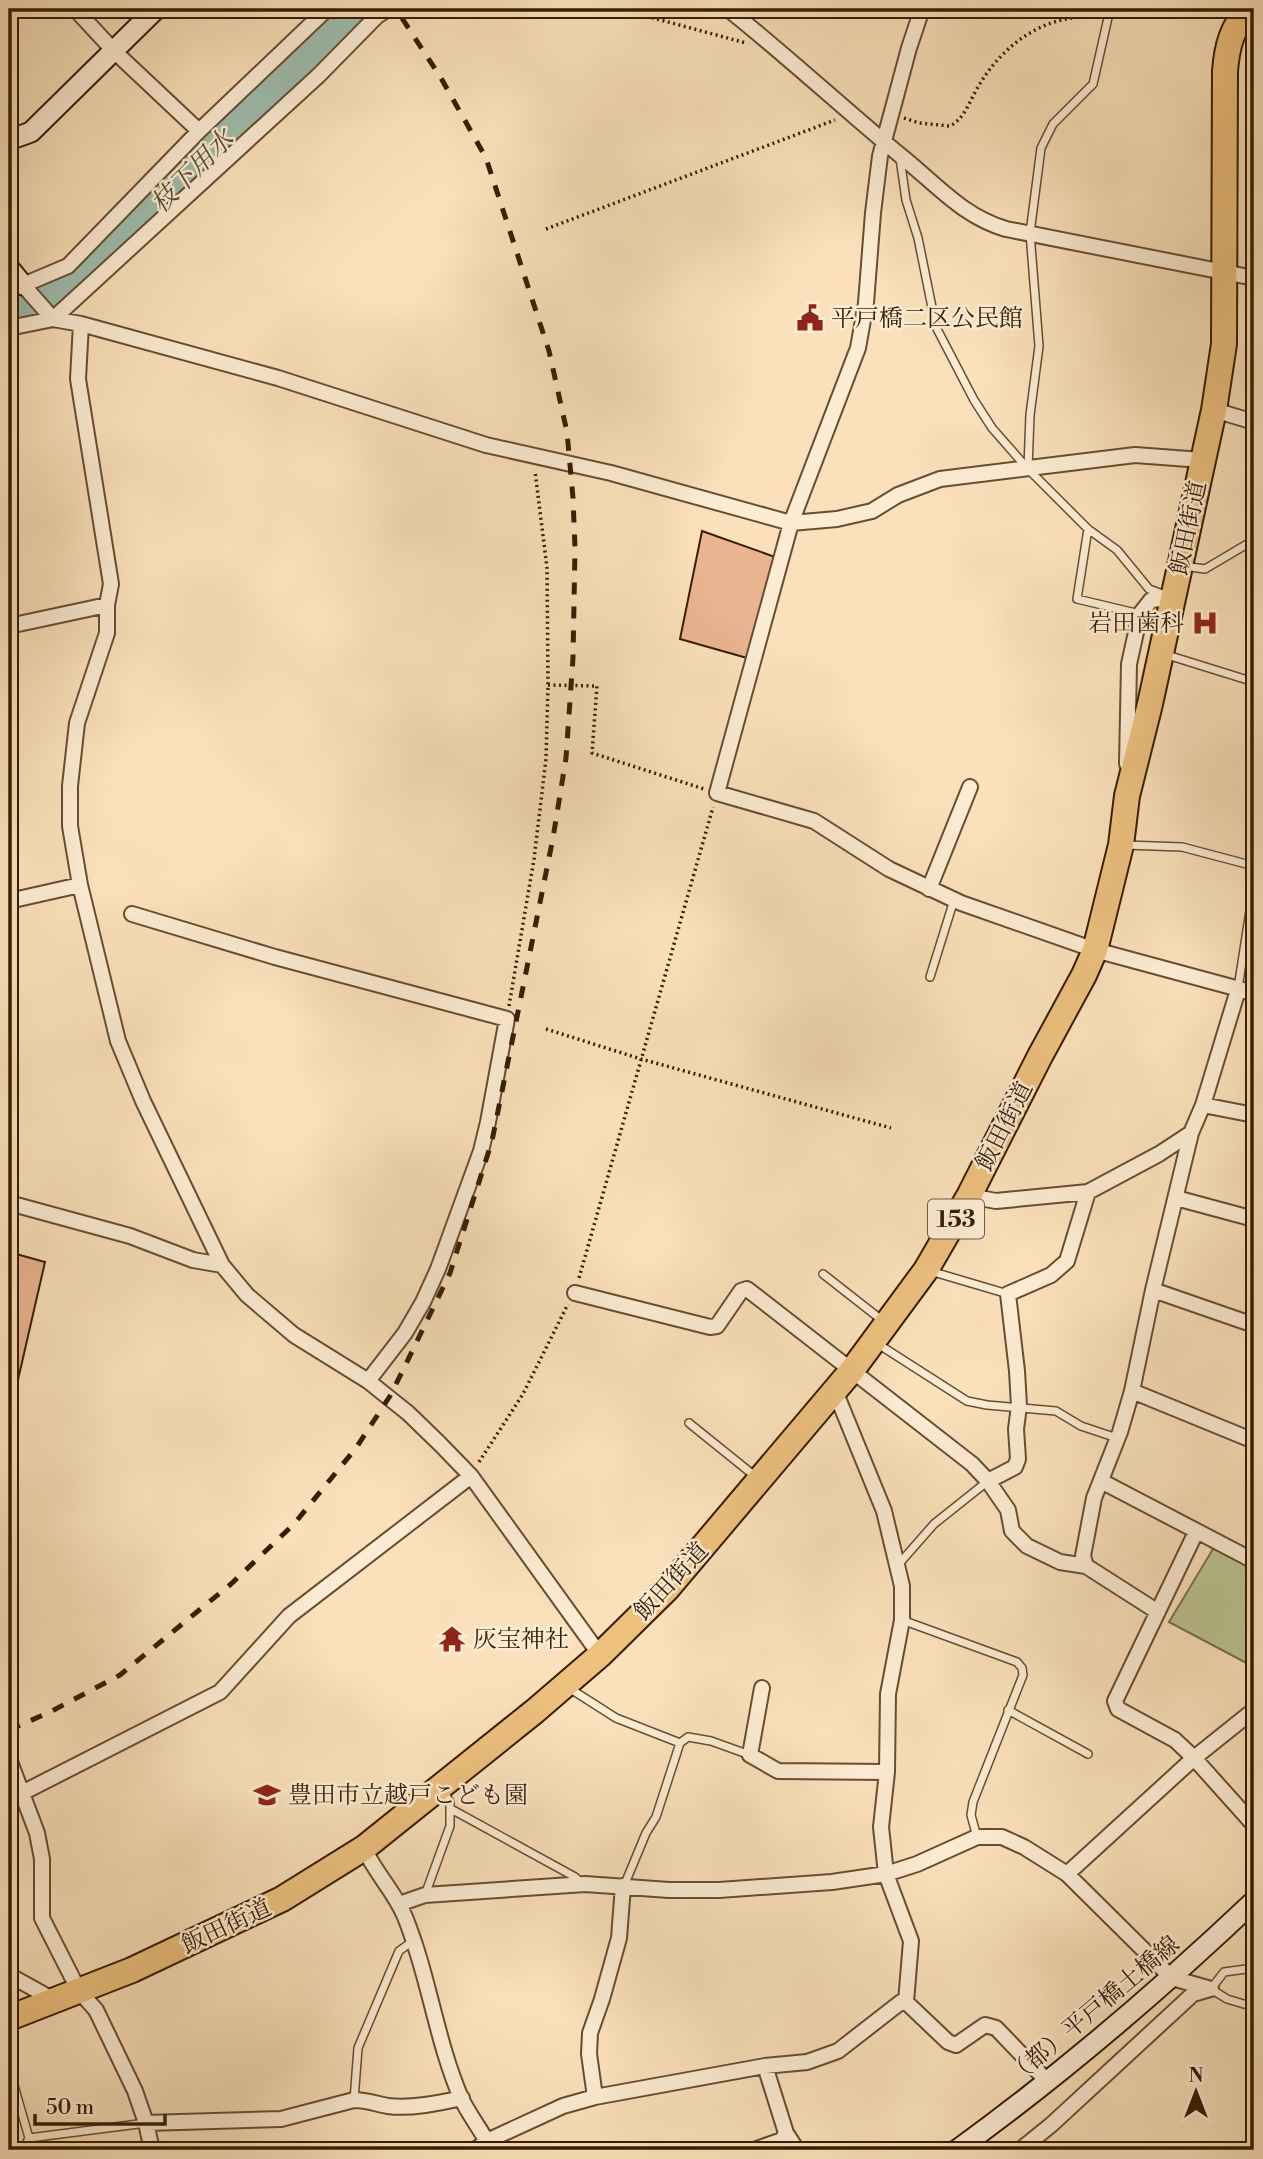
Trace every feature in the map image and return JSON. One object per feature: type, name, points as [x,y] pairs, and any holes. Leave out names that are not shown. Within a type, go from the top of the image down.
[{"type":"highway","name":"飯田街道","points":[[9,2018],[132,1970],[282,1899],[446,1798],[667,1589],[853,1370],[926,1270],[969,1196],[1095,950],[1121,845],[1127,796],[1214,410],[1224,344],[1225,71],[1228,42],[1238,20],[1249,9]]},
{"type":"street","points":[[75,9],[114,51],[199,131]]},
{"type":"street","points":[[9,140],[30,132],[156,9]]},
{"type":"street","points":[[16,287],[68,266],[199,131],[327,9]]},
{"type":"street","points":[[9,328],[49,316],[319,75],[377,16],[388,9]]},
{"type":"street","points":[[728,9],[883,143],[965,211],[984,223],[1254,278]]},
{"type":"street","points":[[922,9],[883,143],[873,213],[866,303],[858,348],[791,523],[717,793],[814,821],[889,869],[954,900],[1095,950],[1254,993]]},
{"type":"street","points":[[9,268],[16,287],[49,316],[278,379],[486,444],[611,473],[791,523],[837,519],[872,511],[898,495],[940,478],[1028,469],[1090,459],[1135,456],[1202,460]]},
{"type":"street","points":[[81,324],[78,379],[111,584],[107,605],[107,633],[77,723],[70,786],[70,826],[80,885],[118,1041],[143,1101],[222,1265],[247,1295],[295,1335],[368,1381],[408,1413],[471,1476],[600,1655]]},
{"type":"street","points":[[1214,410],[1254,422]]},
{"type":"street","points":[[1127,796],[1129,664],[1140,614],[1151,600],[1173,598]]},
{"type":"street","points":[[9,626],[107,605]]},
{"type":"street","points":[[929,889],[970,787]]},
{"type":"street","points":[[9,901],[80,885]]},
{"type":"street","points":[[132,914],[288,960],[507,1019],[481,1151],[438,1269],[405,1333],[368,1381]]},
{"type":"street","points":[[1086,1566],[1083,1556],[1087,1527],[1132,1391],[1191,1133],[1203,1105],[1238,990]]},
{"type":"street","points":[[1203,1105],[1254,1115]]},
{"type":"street","points":[[969,1196],[996,1201],[1087,1192],[1191,1133]]},
{"type":"street","points":[[988,1481],[1015,1467],[1018,1459],[1016,1359],[1008,1294],[1051,1275],[1067,1261],[1087,1192]]},
{"type":"street","points":[[1176,1198],[1254,1219]]},
{"type":"street","points":[[9,1203],[130,1236],[193,1260],[222,1265]]},
{"type":"street","points":[[575,1293],[710,1327],[717,1326],[741,1291],[747,1289],[972,1464],[988,1481],[1008,1510],[1012,1531],[1027,1546],[1060,1562],[1086,1566],[1158,1612]]},
{"type":"street","points":[[1153,1290],[1254,1325]]},
{"type":"street","points":[[835,1391],[884,1511],[902,1586],[902,1620],[888,1695],[887,1772],[881,1827],[886,1874],[911,1941],[906,2001]]},
{"type":"street","points":[[1132,1391],[1254,1441]]},
{"type":"street","points":[[15,1795],[220,1692],[289,1616],[331,1581],[471,1476]]},
{"type":"street","points":[[1101,1481],[1254,1561]]},
{"type":"street","points":[[1196,1532],[1115,1701],[1118,1709],[1175,1740],[1254,1825]]},
{"type":"street","points":[[762,1688],[750,1755],[778,1771],[887,1772]]},
{"type":"street","points":[[1067,1874],[1194,1758],[1254,1710]]},
{"type":"street","points":[[9,1759],[15,1795],[37,1833],[42,1859],[42,1918],[79,1991],[96,2010],[135,2091],[152,2150]]},
{"type":"street","points":[[400,1904],[425,1895],[583,1884],[669,1890],[765,1888],[832,1882],[886,1874],[917,1864],[977,1838],[1002,1838],[1024,1847],[1067,1874],[1172,1978],[1211,1989]]},
{"type":"street","points":[[364,1848],[400,1904],[414,1941],[461,2098],[484,2147],[563,2106],[595,2097],[765,2066],[807,2062],[838,2050],[901,2002],[906,2001]]},
{"type":"street","points":[[595,2097],[589,2054],[590,2033],[603,1999],[619,1938],[623,1886]]},
{"type":"street","name":"（都）平戸橋土橋線","points":[[957,2150],[1047,2081],[1172,1978],[1254,1901]]},
{"type":"street","points":[[9,1975],[54,2000]]},
{"type":"street","points":[[1020,2150],[1194,1994],[1211,1989]]},
{"type":"street","points":[[906,2001],[948,2042],[956,2045],[985,2025],[996,2028],[1047,2081]]},
{"type":"street","points":[[765,2066],[786,2133],[797,2150]]},
{"type":"street","points":[[146,2123],[281,2119],[354,2100],[388,2106],[438,2104],[461,2098]]},
{"type":"street","points":[[754,2150],[782,2140],[786,2133]]},
{"type":"lane","points":[[1028,469],[1030,415],[1039,346],[1030,233],[1041,148],[1053,124],[1093,83],[1110,9]]},
{"type":"lane","points":[[899,154],[906,200],[918,238],[936,327],[974,400],[992,428],[1028,469],[1088,529],[1117,550],[1149,589],[1173,598]]},
{"type":"lane","points":[[1088,529],[1077,599],[1140,614]]},
{"type":"lane","points":[[1178,566],[1205,569],[1254,540]]},
{"type":"lane","points":[[1160,653],[1254,682]]},
{"type":"lane","points":[[1121,845],[1182,847],[1254,866]]},
{"type":"lane","points":[[1238,990],[1254,885]]},
{"type":"lane","points":[[930,977],[954,900]]},
{"type":"lane","points":[[926,1270],[1008,1294]]},
{"type":"lane","points":[[823,1274],[881,1333],[967,1401],[1056,1411],[1081,1426],[1117,1438]]},
{"type":"lane","points":[[688,1423],[759,1480]]},
{"type":"lane","points":[[898,1565],[934,1524],[988,1481]]},
{"type":"lane","points":[[902,1620],[1017,1662],[1022,1668],[1023,1675],[973,1802],[971,1815],[977,1838]]},
{"type":"lane","points":[[566,1685],[616,1718],[680,1743]]},
{"type":"lane","points":[[1008,1710],[1088,1754]]},
{"type":"lane","points":[[623,1886],[646,1833],[656,1817],[680,1743],[688,1737],[711,1741],[750,1755]]},
{"type":"lane","points":[[446,1798],[583,1884]]},
{"type":"lane","points":[[425,1895],[450,1826],[446,1798]]},
{"type":"lane","points":[[354,2100],[358,2048],[399,1951],[414,1941]]},
{"type":"lane","points":[[1254,1968],[1224,1972],[1211,1989],[1227,1999],[1254,2007]]},
{"type":"lane","points":[[9,2068],[29,2138],[23,2150]]},
{"type":"lane","points":[[29,2138],[146,2123]]},
{"type":"path","points":[[620,9],[745,43],[770,44]]},
{"type":"path","points":[[507,1019],[546,759],[547,568],[533,455]]},
{"type":"path","points":[[471,1476],[523,1394],[575,1293],[717,793],[592,753],[597,686],[548,685]]},
{"type":"path","points":[[546,1029],[641,1059],[891,1128]]},
{"type":"green space","points":[[1216,1544],[1254,1564],[1254,1667],[1169,1622]]},
{"type":"building","points":[[702,531],[778,558],[747,658],[680,639]]},
{"type":"building","points":[[9,1252],[45,1262],[9,1419]]},
{"type":"waterway","name":"枝下用水","points":[[9,313],[56,295],[86,278],[171,196],[299,64],[363,9]]},
{"type":"railway","points":[[9,1730],[120,1675],[231,1584],[294,1524],[356,1448],[390,1396],[450,1273],[492,1141],[553,838],[566,758],[573,658],[573,498],[567,432],[549,351],[486,158],[441,78],[396,9]]},
{"type":"place","name":"平戸橋二区公民館","points":[[810,318]]},
{"type":"place","name":"岩田歯科","points":[[1205,623]]},
{"type":"place","name":"灰宝神社","points":[[452,1639]]},
{"type":"place","name":"豊田市立越戸こども園","points":[[267,1795]]}]
